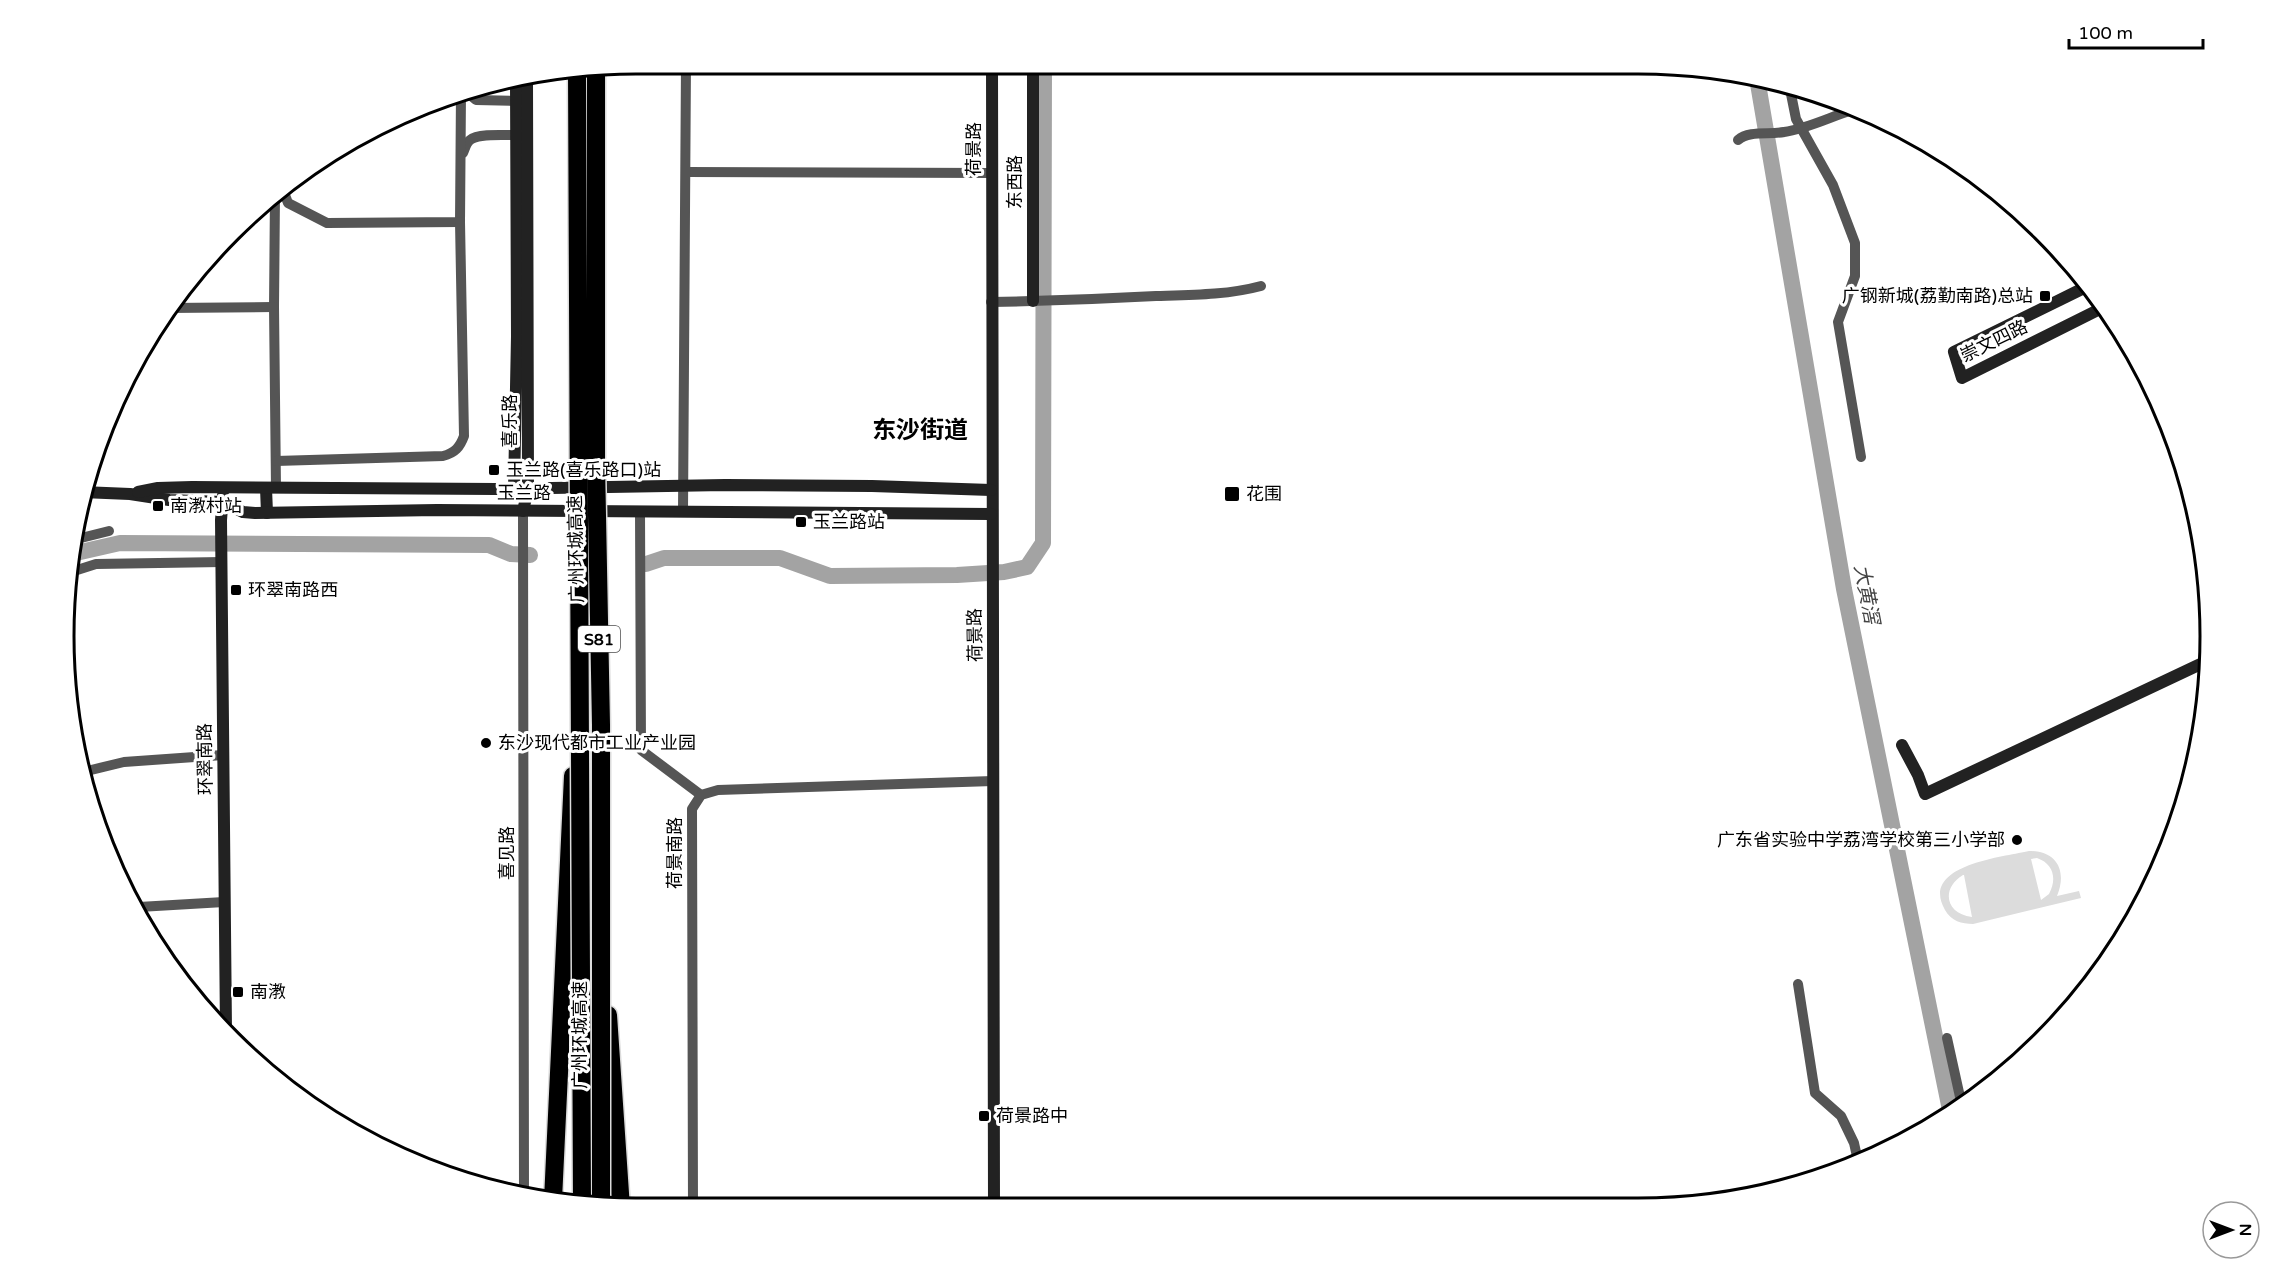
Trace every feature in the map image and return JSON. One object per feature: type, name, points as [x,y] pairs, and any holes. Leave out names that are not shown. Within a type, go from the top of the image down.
[{"type":"highway","name":"广州环城高速","points":[[596,75],[596,463],[601,725],[601,1197]]},
{"type":"highway","name":"广州环城高速","points":[[577,77],[582,1196]]},
{"type":"highway","points":[[553,1192],[581,637]]},
{"type":"highway","points":[[601,725],[604,928],[620,1198]]},
{"type":"highway","points":[[559,1067],[559,1193]]},
{"type":"street","points":[[683,512],[686,74]]},
{"type":"street","name":"荷景路","points":[[992,74],[994,1198]]},
{"type":"street","name":"东西路","points":[[1033,74],[1034,301]]},
{"type":"street","name":"喜乐路","points":[[521,101],[526,84]]},
{"type":"street","name":"喜乐路","points":[[517,86],[521,101],[522,135],[528,489],[522,511]]},
{"type":"street","points":[[1792,96],[1800,127],[1833,184],[1855,243],[1855,276],[1838,322],[1861,457]]},
{"type":"street","points":[[473,98],[476,100],[521,101]]},
{"type":"street","points":[[276,461],[443,456],[450,454],[460,446],[464,436],[460,222],[463,101]]},
{"type":"street","points":[[1738,140],[1740,137],[1755,134],[1784,133],[1843,113]]},
{"type":"street","points":[[460,162],[468,141],[472,138],[489,135],[522,135]]},
{"type":"street","name":"喜乐路","points":[[522,135],[514,489],[522,511]]},
{"type":"street","points":[[686,172],[992,173]]},
{"type":"street","points":[[286,197],[288,203],[327,223],[460,222]]},
{"type":"street","points":[[267,513],[276,461],[275,205]]},
{"type":"street","points":[[991,302],[1216,293],[1242,291],[1261,286]]},
{"type":"street","name":"崇文四路","points":[[2080,290],[1954,352],[1962,378],[2096,311]]},
{"type":"street","points":[[179,308],[274,307]]},
{"type":"street","name":"玉兰路","points":[[130,494],[158,488],[528,489],[861,486],[991,490]]},
{"type":"street","name":"环翠南路","points":[[225,488],[221,520],[226,1021]]},
{"type":"street","name":"玉兰路","points":[[92,492],[222,502],[243,512],[267,513],[640,511],[991,514]]},
{"type":"street","name":"喜见路","points":[[522,511],[524,1187]]},
{"type":"street","points":[[640,511],[641,750],[701,795],[718,790],[993,781]]},
{"type":"street","points":[[82,538],[109,531]]},
{"type":"street","points":[[77,570],[96,564],[222,560]]},
{"type":"street","points":[[1902,745],[1925,794],[2198,665]]},
{"type":"street","points":[[90,770],[124,762],[223,755]]},
{"type":"street","name":"荷景南路","points":[[693,1198],[692,809],[701,795]]},
{"type":"street","points":[[144,907],[224,902]]},
{"type":"street","points":[[1798,984],[1815,1093],[1841,1116],[1854,1143],[1856,1154]]},
{"type":"street","points":[[1947,1038],[1960,1096]]},
{"type":"shaded area","points":[[2029,851],[2047,855],[2058,864],[2061,879],[2057,896],[2079,891],[2081,898],[1973,924],[1957,921],[1947,914],[1940,895],[1944,883],[1953,873],[1984,860]],"holes":[[[2037,858],[2047,864],[2053,878],[2049,894],[2041,900],[2031,859]],[[1964,875],[1972,917],[1956,911],[1949,900],[1951,887]]]},
{"type":"waterway","points":[[646,564],[664,558],[780,558],[830,576],[957,575],[1004,572],[1027,567],[1043,543],[1044,74]]},
{"type":"waterway","name":"大黄滘","points":[[1759,87],[1844,589],[1949,1105]]},
{"type":"waterway","points":[[80,552],[120,543],[489,545],[511,554],[530,555]]},
{"type":"place","name":"广钢新城(荔勤南路)总站","points":[[2045,296]]},
{"type":"place","name":"玉兰路(喜乐路口)站","points":[[494,470]]},
{"type":"place","name":"花围","points":[[1232,494]]},
{"type":"place","name":"南漖村站","points":[[158,506]]},
{"type":"place","name":"玉兰路站","points":[[801,522]]},
{"type":"place","name":"环翠南路西","points":[[236,590]]},
{"type":"place","name":"东沙现代都市工业产业园","points":[[486,743]]},
{"type":"place","name":"广东省实验中学荔湾学校第三小学部","points":[[2017,840]]},
{"type":"place","name":"南漖","points":[[238,992]]},
{"type":"place","name":"荷景路中","points":[[984,1116]]},
{"type":"district","name":"东沙街道","points":[[920,430]]}]
